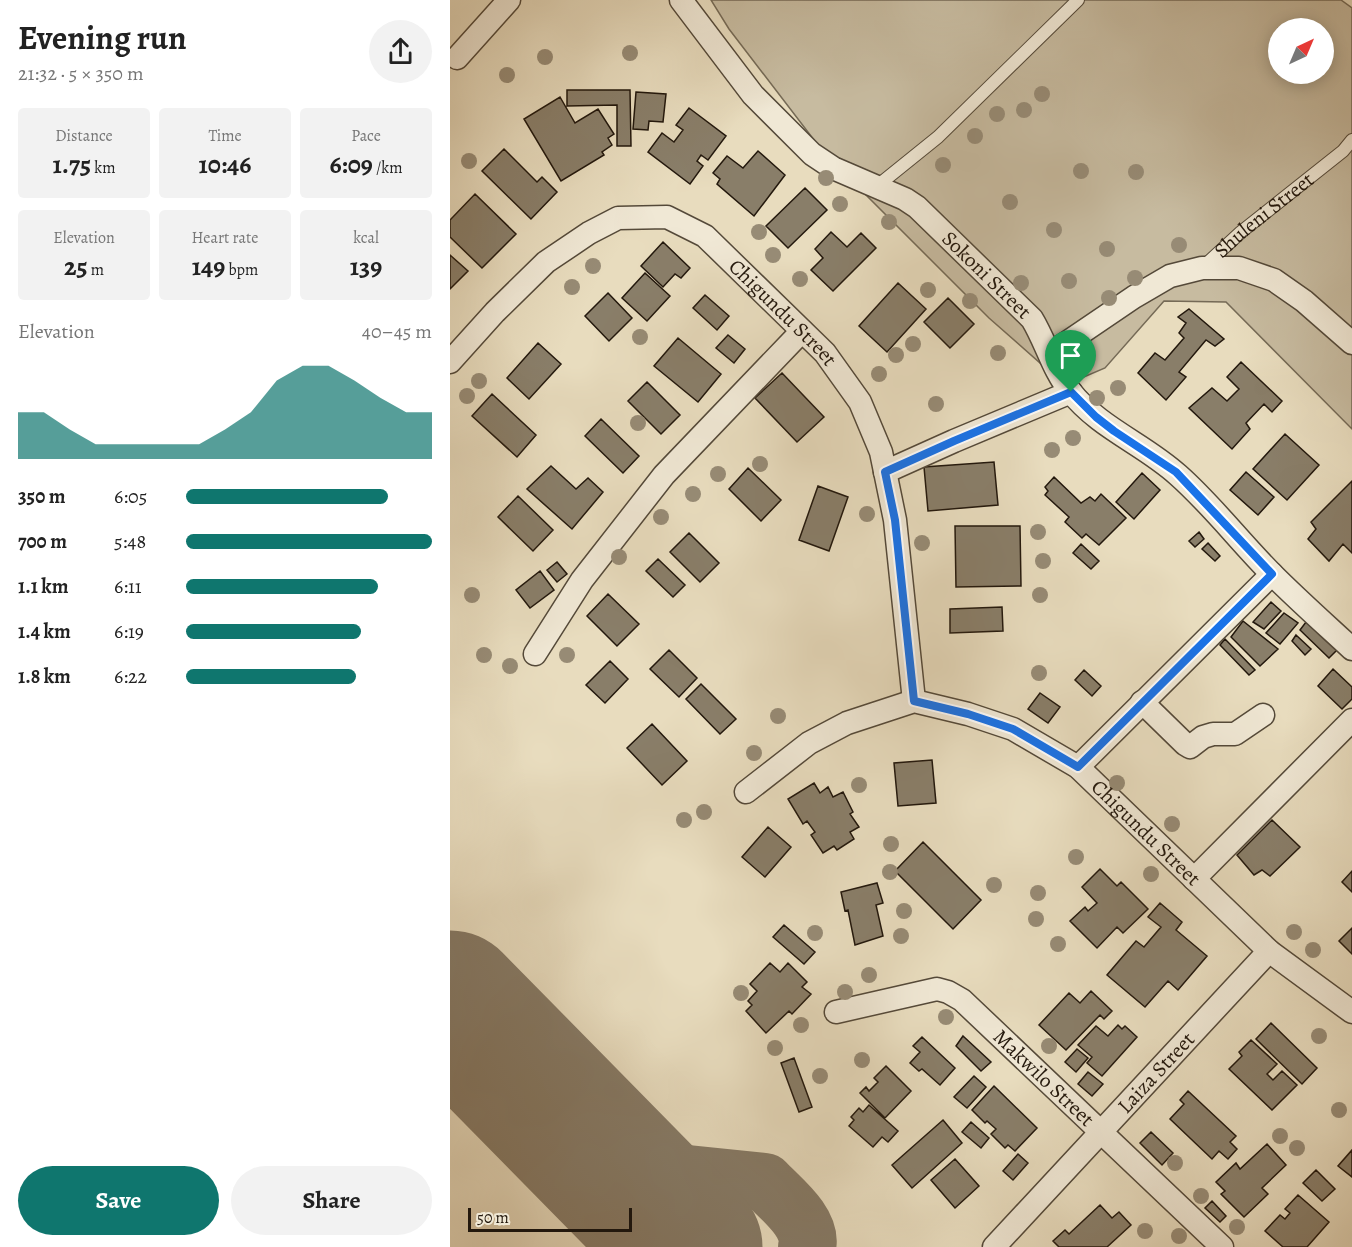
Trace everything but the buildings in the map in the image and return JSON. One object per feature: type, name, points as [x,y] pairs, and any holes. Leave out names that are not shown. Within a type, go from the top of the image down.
[{"type":"street","points":[[457,58],[509,0]]},
{"type":"street","name":"Sokoni Street","points":[[681,0],[753,95],[812,154],[833,168],[917,207],[938,225],[1032,319],[1057,371],[1071,392],[1114,431],[1176,472],[1272,574],[1352,649]]},
{"type":"street","name":"Chigundu Street","points":[[450,362],[495,312],[546,262],[589,233],[618,218],[667,218],[705,236],[825,353],[860,402],[881,452],[895,520],[914,701],[968,714],[1013,729],[1078,767],[1269,951],[1352,1012]]},
{"type":"street","name":"Shuleni Street","points":[[1050,354],[1134,297],[1170,276],[1202,268],[1239,268],[1274,280],[1304,301],[1352,344]]},
{"type":"street","points":[[535,654],[582,580],[664,475],[802,331]]},
{"type":"street","points":[[885,472],[1071,392]]},
{"type":"street","points":[[1078,767],[1272,574]]},
{"type":"street","points":[[746,792],[809,743],[847,723],[914,701]]},
{"type":"street","points":[[1142,702],[1185,744],[1191,747],[1203,737],[1213,734],[1235,734],[1263,715]]},
{"type":"street","points":[[1194,879],[1352,720]]},
{"type":"street","name":"Laiza Street","points":[[994,1247],[1269,951]]},
{"type":"street","name":"Makwilo Street","points":[[836,1012],[937,989],[962,1000],[1222,1247]]},
{"type":"lane","points":[[876,186],[938,137],[1078,0]]},
{"type":"lane","name":"Shuleni Street","points":[[1202,268],[1241,232],[1342,151],[1352,140]]},
{"type":"shaded area","points":[[711,0],[1341,0],[1352,8],[1352,429],[1226,302],[1164,301],[1105,368],[1065,385],[989,318],[824,153],[729,29]]},
{"type":"taxiway","points":[[610,1166],[765,1182],[800,1220],[808,1238],[807,1247]]},
{"type":"runway","points":[[450,1004],[689,1247]]},
{"type":"route","points":[[1071,392],[1114,431],[1176,472],[1272,574],[1078,767],[1013,729],[968,714],[914,701],[895,520],[885,472],[1071,392]]}]
